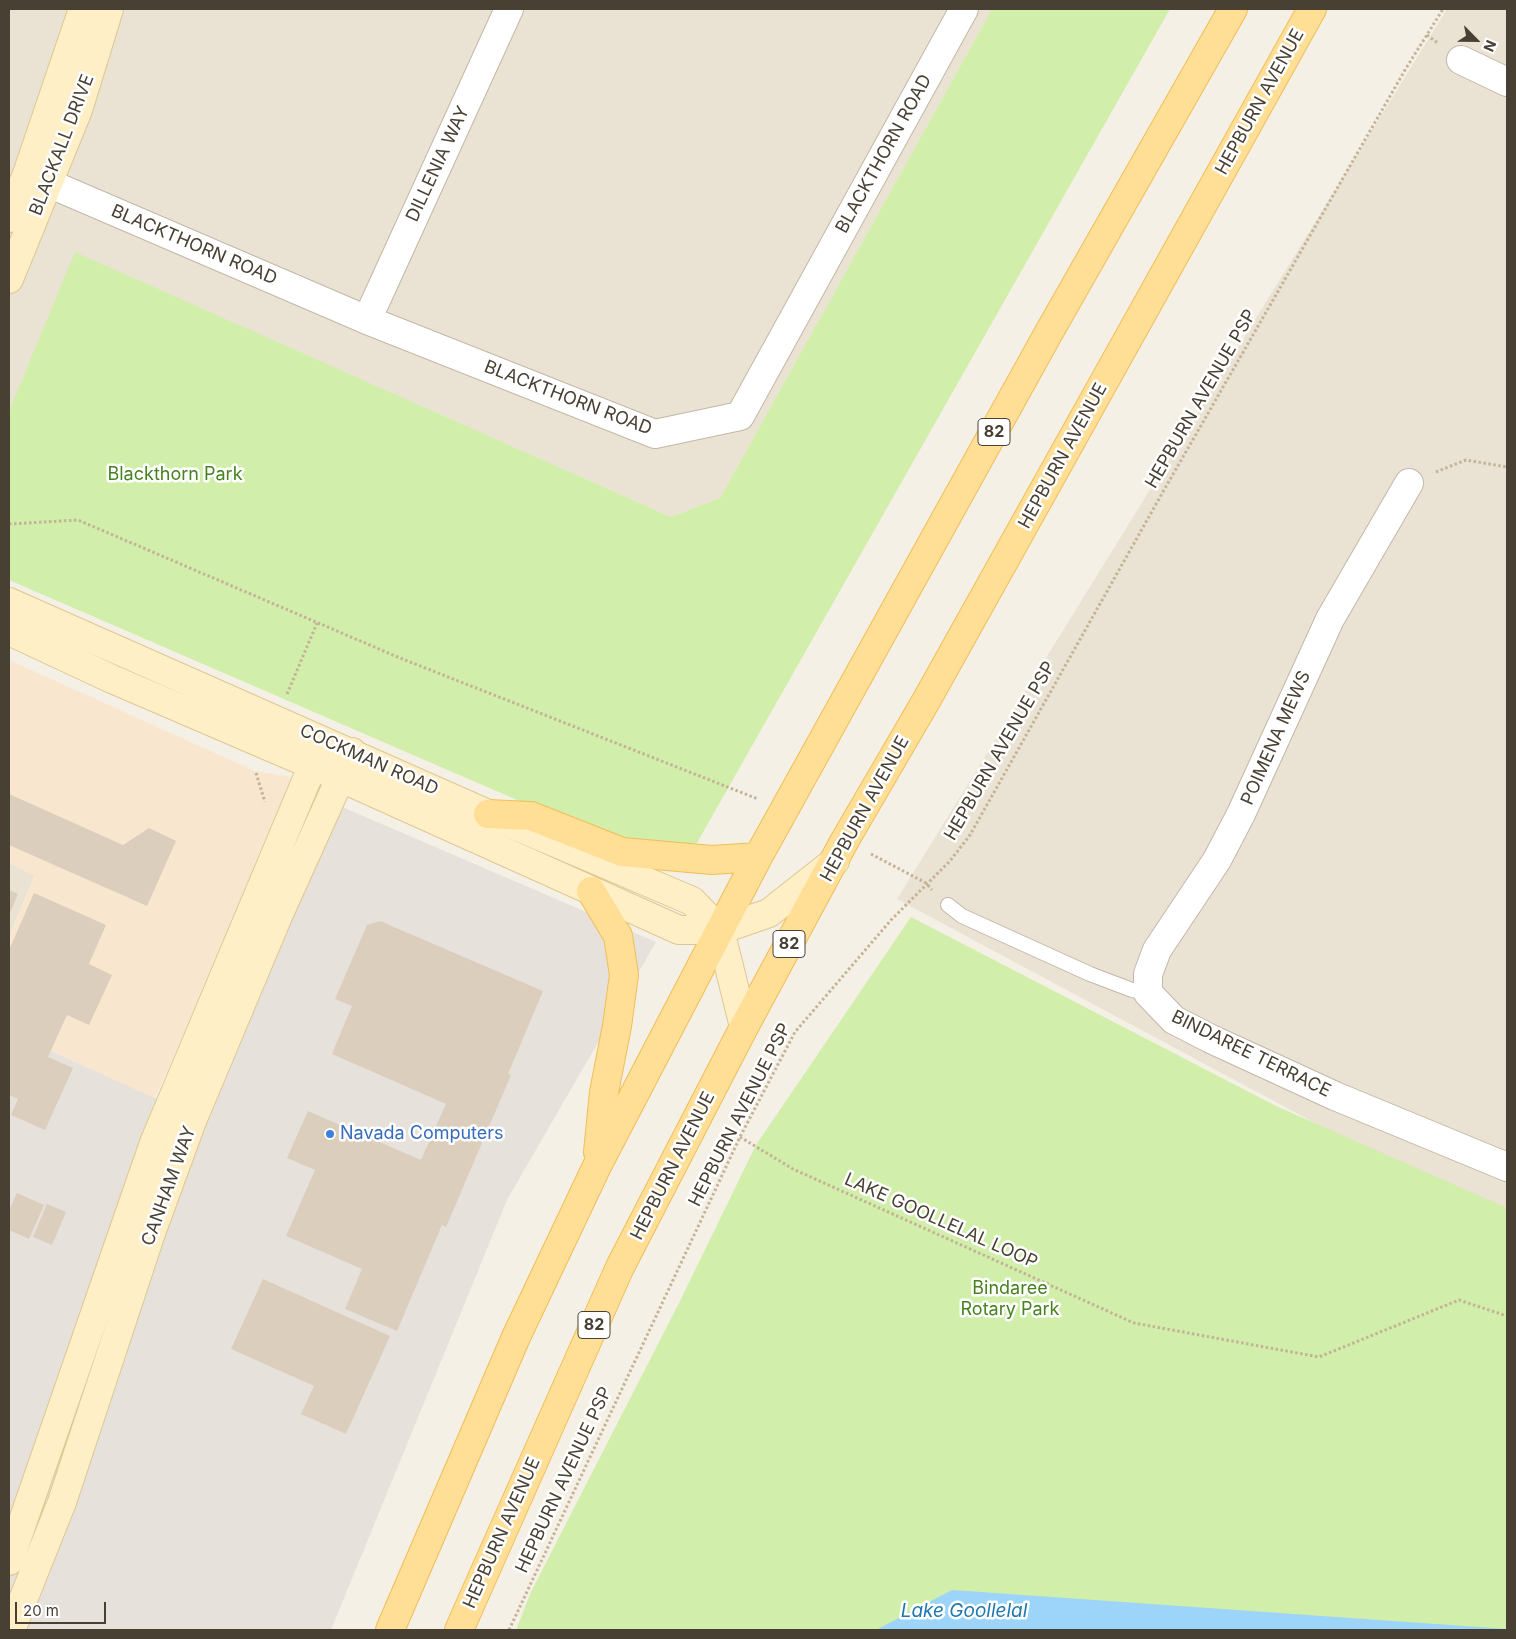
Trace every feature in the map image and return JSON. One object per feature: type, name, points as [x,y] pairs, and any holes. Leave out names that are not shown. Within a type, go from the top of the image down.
[{"type":"main road","name":"BLACKALL DRIVE","points":[[9,279],[38,179],[83,9]]},
{"type":"main road","name":"BLACKALL DRIVE","points":[[9,218],[38,179],[78,110],[109,9]]},
{"type":"main road","name":"82","points":[[390,1630],[516,1336],[597,1166],[758,857],[1048,334],[1233,9]]},
{"type":"main road","name":"HEPBURN AVENUE","points":[[459,1630],[620,1267],[744,1027],[1312,9]]},
{"type":"main road","name":"COCKMAN ROAD","points":[[9,602],[352,752],[488,814],[692,901],[720,930]]},
{"type":"main road","name":"COCKMAN ROAD","points":[[9,631],[112,679],[312,765],[679,930],[720,930],[769,912],[835,861]]},
{"type":"main road","name":"CANHAM WAY","points":[[9,1561],[154,1144],[324,740]]},
{"type":"main road","name":"CANHAM WAY","points":[[11,1630],[62,1502],[151,1233],[192,1121],[352,752]]},
{"type":"main road","points":[[488,814],[531,816],[622,852],[712,860],[758,857]]},
{"type":"main road","points":[[591,891],[618,936],[624,975],[617,1026],[604,1092],[597,1166]]},
{"type":"main road","points":[[720,930],[744,1027]]},
{"type":"street","name":"DILLENIA WAY","points":[[367,320],[509,9]]},
{"type":"street","name":"BLACKTHORN ROAD","points":[[38,179],[367,320],[655,434],[740,416],[964,9]]},
{"type":"street","points":[[1461,60],[1507,82]]},
{"type":"street","name":"POIMENA MEWS","points":[[1148,993],[1148,974],[1157,950],[1217,860],[1241,814],[1330,618],[1409,483]]},
{"type":"street","name":"BINDAREE TERRACE","points":[[1148,993],[1174,1020],[1211,1038],[1335,1096],[1507,1167]]},
{"type":"lane","points":[[948,905],[962,916],[1090,974],[1132,990],[1148,993]]},
{"type":"path","name":"HEPBURN AVENUE PSP","points":[[509,1630],[740,1137],[795,1032],[891,920],[950,861],[970,835],[1174,473],[1405,70],[1443,9]]},
{"type":"path","points":[[1409,483],[1466,460],[1507,467]]},
{"type":"path","points":[[9,524],[78,520],[400,658],[759,799]]},
{"type":"path","points":[[286,698],[317,623]]},
{"type":"path","name":"LAKE GOOLLELAL LOOP","points":[[740,1137],[793,1169],[1134,1323],[1319,1357],[1459,1300],[1507,1316]]},
{"type":"shaded area","points":[[9,9],[992,9],[720,498],[671,517],[76,253],[9,411]]},
{"type":"shaded area","points":[[1447,9],[1507,9],[1507,1226],[897,899]]},
{"type":"shaded area","points":[[9,660],[255,771],[297,778],[155,1098],[9,1032],[9,936],[35,876],[9,863]]},
{"type":"shaded area","points":[[340,806],[656,942],[507,1200],[331,1630],[9,1630],[9,1032],[155,1098],[210,1113]]},
{"type":"shaded area","points":[[9,863],[35,875],[9,936]]},
{"type":"green space","name":"Blackthorn Park","points":[[992,9],[1170,9],[681,871],[9,580],[9,411],[75,252],[671,517],[720,498]]},
{"type":"green space","name":"Bindaree Rotary Park","points":[[911,917],[1276,1106],[1507,1208],[1507,1630],[516,1630],[531,1592],[679,1303],[756,1145]]},
{"type":"water","name":"Lake Goollelal","points":[[952,1590],[1507,1629],[1507,1630],[876,1630]]},
{"type":"building","points":[[9,794],[123,845],[149,828],[176,841],[147,906],[9,845]]},
{"type":"building","points":[[9,890],[18,894],[9,915]]},
{"type":"building","points":[[34,893],[106,925],[89,964],[112,975],[89,1025],[67,1015],[48,1057],[73,1068],[45,1130],[11,1115],[18,1099],[9,1095],[9,950]]},
{"type":"building","points":[[380,921],[543,991],[508,1074],[511,1075],[446,1227],[442,1225],[397,1331],[345,1309],[362,1269],[286,1236],[315,1170],[287,1158],[308,1111],[421,1160],[446,1104],[332,1054],[352,1006],[335,999],[367,925]]},
{"type":"building","points":[[17,1193],[44,1205],[29,1239],[9,1230],[9,1211]]},
{"type":"building","points":[[47,1204],[66,1212],[52,1245],[33,1237]]},
{"type":"building","points":[[263,1279],[390,1336],[346,1434],[301,1414],[314,1386],[231,1349]]},
{"type":"place","name":"Navada Computers","points":[[330,1134]]}]
